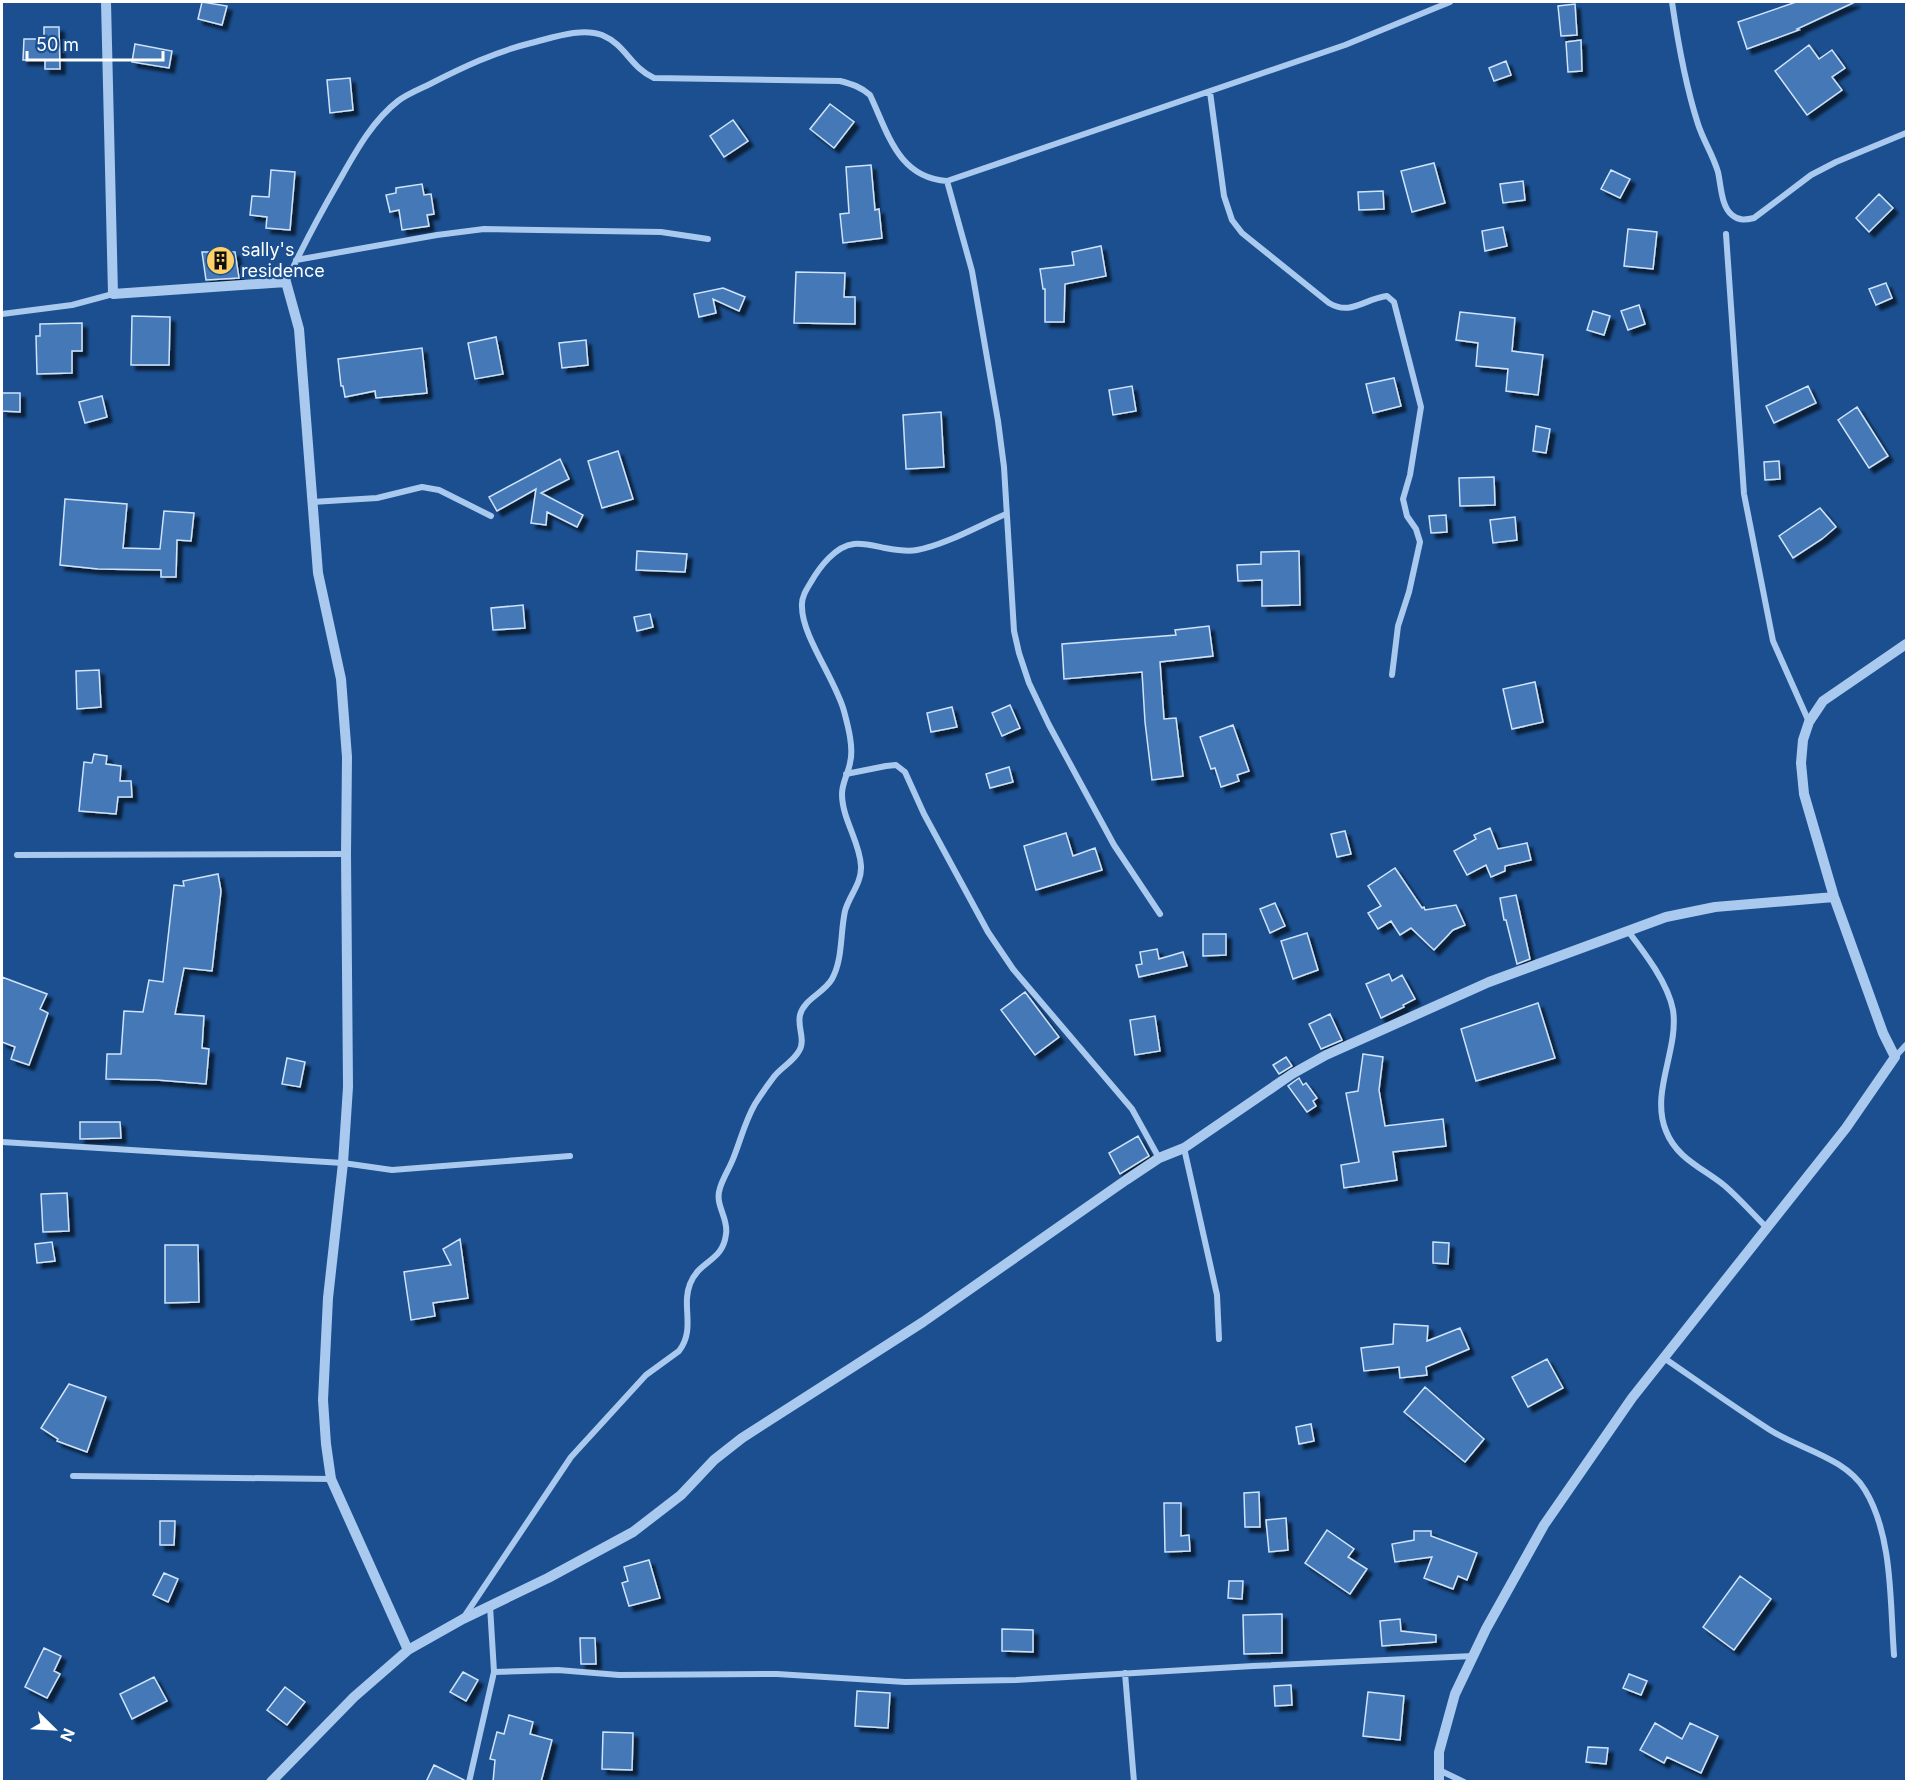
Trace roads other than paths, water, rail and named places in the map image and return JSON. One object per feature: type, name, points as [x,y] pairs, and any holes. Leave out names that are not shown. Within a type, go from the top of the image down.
[{"type":"street","points":[[106,2],[113,294]]},
{"type":"street","points":[[408,1650],[331,1479],[326,1444],[323,1400],[328,1298],[343,1163],[348,1087],[347,757],[341,688],[318,573],[299,329],[286,282],[317,220],[365,138],[399,100],[458,69],[503,50],[565,35],[591,33],[602,35],[615,42],[642,73],[654,78],[840,81],[852,84],[870,95],[904,162],[922,176],[947,181],[1345,45],[1450,2]]},
{"type":"street","points":[[1672,2],[1688,90],[1699,127],[1717,169],[1725,206],[1738,219],[1754,218],[1811,175],[1906,133]]},
{"type":"street","points":[[1210,92],[1224,196],[1232,220],[1242,233],[1338,308],[1352,307],[1387,297],[1394,302],[1421,407],[1412,465],[1403,499],[1407,516],[1416,529],[1420,542],[1409,592],[1398,626],[1392,675]]},
{"type":"street","points":[[947,181],[972,271],[1000,432],[1014,602],[1014,631],[1018,653],[1049,725],[1114,845],[1160,914]]},
{"type":"street","points":[[296,260],[484,229],[661,232],[708,239]]},
{"type":"street","points":[[1726,234],[1744,494],[1773,641],[1809,722]]},
{"type":"street","points":[[2,314],[72,305],[113,294],[286,282]]},
{"type":"street","points":[[312,502],[377,498],[422,487],[439,490],[491,516]]},
{"type":"street","points":[[463,1618],[571,1457],[646,1376],[684,1345],[688,1328],[687,1296],[690,1282],[701,1266],[719,1255],[726,1236],[727,1227],[718,1201],[722,1182],[732,1163],[754,1105],[773,1077],[800,1049],[802,1043],[800,1021],[803,1008],[831,981],[836,970],[846,911],[858,883],[861,868],[842,797],[851,757],[844,710],[832,678],[813,642],[802,608],[804,594],[812,580],[832,556],[846,546],[865,545],[903,551],[917,550],[944,542],[1006,514]]},
{"type":"street","points":[[1895,1057],[1883,1033],[1834,897],[1804,794],[1801,763],[1803,740],[1809,722],[1823,701],[1906,644]]},
{"type":"street","points":[[846,774],[896,765],[905,772],[924,814],[988,932],[1013,969],[1132,1109],[1159,1158]]},
{"type":"street","points":[[17,855],[346,854]]},
{"type":"street","points":[[271,1782],[354,1697],[408,1650],[463,1618],[548,1578],[633,1532],[681,1495],[714,1460],[742,1438],[923,1322],[1159,1158],[1184,1148],[1292,1074],[1326,1055],[1489,982],[1666,917],[1715,907],[1834,897]]},
{"type":"street","points":[[1628,931],[1646,954],[1670,998],[1673,1010],[1672,1040],[1661,1105],[1661,1118],[1665,1131],[1683,1157],[1726,1187],[1767,1228]]},
{"type":"street","points":[[1439,1782],[1439,1752],[1455,1694],[1515,1577],[1562,1497],[1632,1398],[1846,1128],[1895,1057],[1906,1045]]},
{"type":"street","points":[[2,1142],[343,1163],[392,1170],[570,1156]]},
{"type":"street","points":[[1184,1148],[1217,1295],[1219,1339]]},
{"type":"street","points":[[1664,1358],[1772,1431],[1815,1452],[1852,1474],[1864,1488],[1875,1509],[1886,1549],[1894,1655]]},
{"type":"street","points":[[73,1476],[331,1479]]},
{"type":"street","points":[[469,1782],[494,1672],[490,1606]]},
{"type":"street","points":[[494,1672],[558,1670],[619,1675],[777,1674],[905,1682],[1016,1680],[1473,1656]]},
{"type":"street","points":[[1125,1674],[1134,1782]]},
{"type":"street","points":[[1439,1770],[1464,1782]]},
{"type":"place","name":"sally's residence","points":[[220,260]]}]
